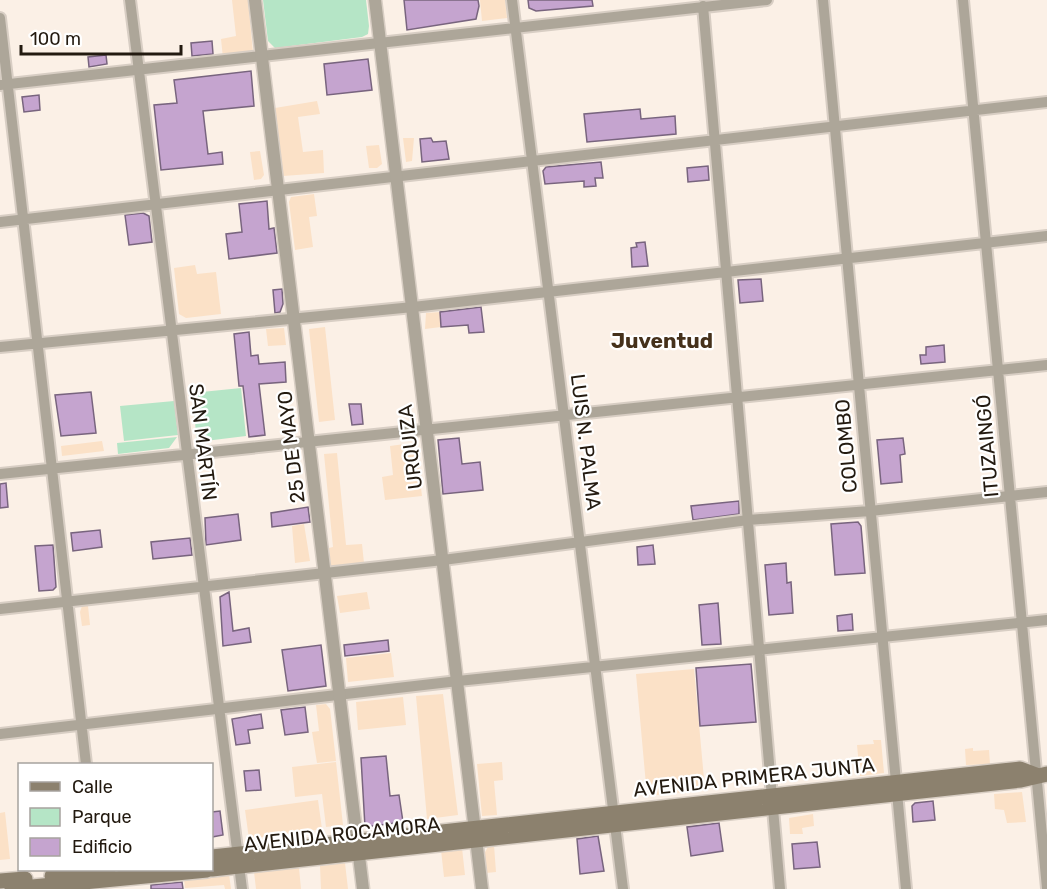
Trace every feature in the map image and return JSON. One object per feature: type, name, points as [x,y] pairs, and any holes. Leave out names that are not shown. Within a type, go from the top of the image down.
[{"type":"main road","name":"AVENIDA PRIMERA JUNTA","points":[[475,834],[896,788],[1020,769],[1042,775]]},
{"type":"main road","name":"AVENIDA ROCAMORA","points":[[213,869],[238,860],[475,834]]},
{"type":"main road","name":"AVENIDA ROCAMORA","points":[[213,857],[238,860]]},
{"type":"main road","points":[[0,881],[189,871]]},
{"type":"main road","points":[[12,889],[101,876]]},
{"type":"street","name":"SAN MARTÍN","points":[[130,0],[154,205],[242,889]]},
{"type":"street","name":"25 DE MAYO","points":[[255,0],[363,889]]},
{"type":"street","name":"URQUIZA","points":[[375,0],[398,176],[482,889]]},
{"type":"street","name":"LUIS N. PALMA","points":[[512,0],[623,889]]},
{"type":"street","points":[[4,85],[767,0]]},
{"type":"street","name":"COLOMBO","points":[[823,0],[906,889]]},
{"type":"street","name":"ITUZAINGÓ","points":[[963,0],[1022,622],[1042,775],[1047,888]]},
{"type":"street","points":[[703,6],[780,889]]},
{"type":"street","points":[[0,18],[4,85],[37,343],[86,763]]},
{"type":"street","points":[[0,222],[1047,102]]},
{"type":"street","points":[[0,347],[413,307],[1047,236]]},
{"type":"street","points":[[0,474],[1047,364]]},
{"type":"street","points":[[0,609],[326,571],[443,560],[748,520],[870,511],[1047,492]]},
{"type":"street","points":[[0,734],[458,681],[1047,620]]},
{"type":"shaded area","points":[[232,0],[248,0],[253,53],[223,58],[221,39],[236,36]]},
{"type":"shaded area","points":[[480,0],[505,0],[507,18],[482,21]]},
{"type":"shaded area","points":[[317,101],[320,114],[298,117],[303,152],[323,150],[324,173],[283,176],[275,108]]},
{"type":"shaded area","points":[[403,138],[414,138],[412,161],[406,162]]},
{"type":"shaded area","points":[[379,145],[382,164],[377,168],[369,168],[366,146]]},
{"type":"shaded area","points":[[260,151],[264,175],[261,179],[254,180],[250,152]]},
{"type":"shaded area","points":[[314,194],[317,216],[309,217],[313,247],[295,250],[289,202],[291,197]]},
{"type":"shaded area","points":[[195,265],[197,274],[216,272],[221,314],[186,318],[179,314],[174,268]]},
{"type":"shaded area","points":[[440,312],[441,327],[425,329],[426,313]]},
{"type":"shaded area","points":[[325,327],[335,420],[319,422],[309,329]]},
{"type":"shaded area","points":[[284,328],[286,345],[268,346],[266,329]]},
{"type":"shaded area","points":[[102,441],[104,451],[62,456],[61,446]]},
{"type":"shaded area","points":[[412,443],[416,447],[422,496],[385,500],[382,477],[393,475],[390,446]]},
{"type":"shaded area","points":[[337,453],[346,545],[362,544],[364,563],[331,567],[329,548],[333,547],[324,454]]},
{"type":"shaded area","points":[[304,524],[310,561],[295,563],[292,526]]},
{"type":"shaded area","points":[[367,592],[370,609],[340,613],[337,596]]},
{"type":"shaded area","points":[[82,606],[88,606],[90,625],[82,626],[80,612]]},
{"type":"shaded area","points":[[391,653],[394,677],[348,682],[346,658]]},
{"type":"shaded area","points":[[694,669],[705,790],[647,796],[636,674]]},
{"type":"shaded area","points":[[443,694],[458,815],[427,819],[416,696]]},
{"type":"shaded area","points":[[403,697],[406,725],[358,730],[356,702]]},
{"type":"shaded area","points":[[326,704],[330,709],[336,761],[317,763],[312,732],[319,731],[316,705]]},
{"type":"shaded area","points":[[873,740],[881,740],[884,773],[860,776],[857,745],[874,744]]},
{"type":"shaded area","points":[[973,748],[973,751],[989,750],[990,764],[966,765],[965,749]]},
{"type":"shaded area","points":[[336,762],[343,825],[326,827],[322,794],[295,797],[292,767]]},
{"type":"shaded area","points":[[502,762],[503,780],[494,781],[497,815],[482,816],[477,764]]},
{"type":"shaded area","points":[[1022,792],[1026,822],[1007,823],[1004,810],[995,809],[994,794]]},
{"type":"shaded area","points":[[318,800],[322,829],[249,839],[245,810]]},
{"type":"shaded area","points":[[5,812],[10,859],[0,860],[0,813]]},
{"type":"shaded area","points":[[813,814],[814,826],[802,828],[803,834],[790,834],[789,818]]},
{"type":"shaded area","points":[[489,845],[494,845],[496,872],[486,873],[484,854]]},
{"type":"shaded area","points":[[462,848],[465,875],[444,877],[441,850]]},
{"type":"shaded area","points":[[345,863],[348,889],[321,889],[320,866]]},
{"type":"shaded area","points":[[299,868],[301,889],[256,889],[254,872]]},
{"type":"shaded area","points":[[229,874],[231,889],[225,889],[224,885],[185,888],[184,879]]},
{"type":"green space","points":[[263,0],[366,0],[368,34],[362,37],[275,48],[268,41]]},
{"type":"green space","points":[[241,388],[246,436],[197,442],[192,393]]},
{"type":"green space","points":[[174,401],[178,435],[124,441],[120,406]]},
{"type":"green space","points":[[177,437],[169,448],[118,454],[117,443]]},
{"type":"building","points":[[404,0],[478,0],[479,6],[476,19],[407,30]]},
{"type":"building","points":[[528,0],[592,0],[593,6],[536,11],[529,8]]},
{"type":"building","points":[[212,41],[213,54],[192,56],[191,43]]},
{"type":"building","points":[[106,55],[107,64],[89,67],[88,57]]},
{"type":"building","points":[[368,59],[372,90],[327,95],[324,64]]},
{"type":"building","points":[[251,71],[254,106],[203,111],[208,154],[222,152],[223,164],[161,170],[154,105],[177,103],[174,80]]},
{"type":"building","points":[[39,95],[40,110],[24,112],[22,97]]},
{"type":"building","points":[[640,109],[641,119],[675,116],[676,134],[587,142],[584,114]]},
{"type":"building","points":[[431,138],[433,142],[446,141],[449,159],[422,162],[420,139]]},
{"type":"building","points":[[601,162],[603,178],[595,178],[596,186],[584,187],[584,181],[545,184],[543,171],[546,167]]},
{"type":"building","points":[[708,166],[709,180],[688,182],[687,168]]},
{"type":"building","points":[[267,201],[269,229],[274,228],[277,253],[229,259],[226,234],[242,232],[239,204]]},
{"type":"building","points":[[143,213],[149,216],[152,242],[129,245],[125,215]]},
{"type":"building","points":[[645,242],[648,266],[632,267],[631,248],[637,247],[636,243]]},
{"type":"building","points":[[761,279],[763,301],[740,303],[738,280]]},
{"type":"building","points":[[282,289],[283,304],[280,312],[275,313],[273,290]]},
{"type":"building","points":[[481,307],[484,332],[469,333],[468,325],[441,327],[440,312]]},
{"type":"building","points":[[249,332],[251,356],[258,355],[259,364],[285,362],[286,382],[259,384],[265,435],[249,437],[243,386],[239,386],[234,334]]},
{"type":"building","points":[[944,345],[945,362],[921,364],[920,355],[926,355],[926,347]]},
{"type":"building","points":[[91,392],[96,433],[61,436],[55,395]]},
{"type":"building","points":[[349,404],[361,404],[363,424],[352,425]]},
{"type":"building","points":[[459,438],[462,464],[480,462],[483,490],[443,494],[438,440]]},
{"type":"building","points":[[903,438],[905,454],[900,455],[902,482],[881,484],[877,440]]},
{"type":"building","points":[[6,483],[8,507],[0,508],[0,484]]},
{"type":"building","points":[[739,501],[739,514],[693,520],[691,506]]},
{"type":"building","points":[[308,507],[310,522],[272,527],[271,513]]},
{"type":"building","points":[[238,514],[241,540],[206,545],[205,518]]},
{"type":"building","points":[[858,522],[861,526],[865,573],[835,575],[831,524]]},
{"type":"building","points":[[100,530],[102,547],[73,551],[71,533]]},
{"type":"building","points":[[190,538],[192,555],[153,559],[151,542]]},
{"type":"building","points":[[53,545],[56,587],[53,590],[39,591],[35,546]]},
{"type":"building","points":[[653,545],[655,564],[638,565],[637,547]]},
{"type":"building","points":[[786,563],[787,583],[791,582],[793,613],[769,615],[765,565]]},
{"type":"building","points":[[229,592],[233,631],[249,628],[251,642],[223,646],[220,597]]},
{"type":"building","points":[[718,603],[721,644],[702,645],[699,605]]},
{"type":"building","points":[[852,614],[853,630],[838,631],[837,616]]},
{"type":"building","points":[[388,640],[389,651],[345,656],[344,645]]},
{"type":"building","points":[[321,645],[326,686],[288,691],[282,650]]},
{"type":"building","points":[[751,664],[756,722],[700,726],[696,668]]},
{"type":"building","points":[[305,707],[308,732],[285,735],[281,710]]},
{"type":"building","points":[[261,714],[263,728],[248,730],[250,743],[236,745],[232,719]]},
{"type":"building","points":[[386,756],[390,796],[399,795],[403,822],[365,827],[361,758]]},
{"type":"building","points":[[259,770],[261,790],[246,791],[244,771]]},
{"type":"building","points":[[933,801],[935,820],[913,822],[912,806],[915,803]]},
{"type":"building","points":[[220,811],[223,835],[213,837],[213,812]]},
{"type":"building","points":[[719,823],[723,851],[691,856],[687,827]]},
{"type":"building","points":[[598,836],[604,871],[580,874],[577,839]]},
{"type":"building","points":[[817,842],[820,867],[794,869],[792,844]]},
{"type":"building","points":[[182,882],[183,889],[151,889],[151,885]]},
{"type":"district","name":"Juventud","points":[[662,340]]}]
